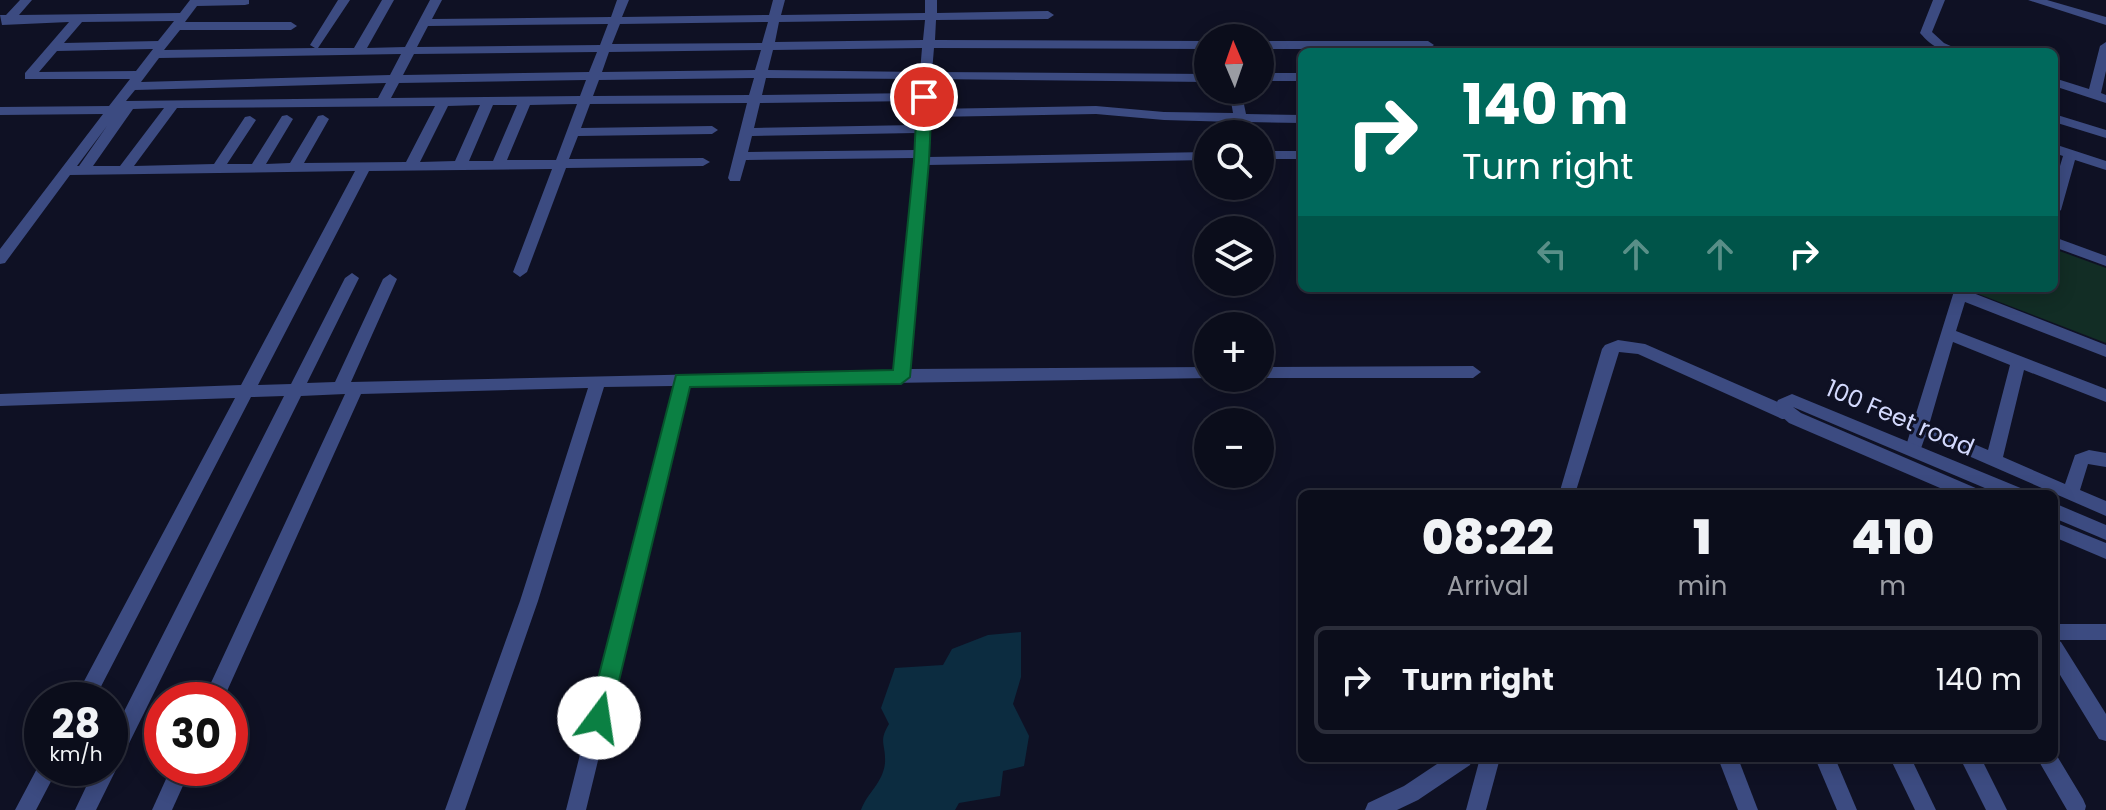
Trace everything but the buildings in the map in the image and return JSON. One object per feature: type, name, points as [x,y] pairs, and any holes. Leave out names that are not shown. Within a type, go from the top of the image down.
[{"type":"street","points":[[3,22],[26,0]]},
{"type":"street","points":[[316,45],[344,0]]},
{"type":"street","points":[[358,52],[388,0]]},
{"type":"street","points":[[382,103],[436,0]]},
{"type":"street","points":[[520,272],[623,0]]},
{"type":"street","points":[[735,178],[779,0]]},
{"type":"street","points":[[901,377],[922,158],[924,97],[931,44],[931,0]]},
{"type":"street","points":[[1939,0],[1926,33],[1946,48]]},
{"type":"street","points":[[2034,0],[2106,21]]},
{"type":"street","points":[[83,170],[134,80],[195,1],[245,2]]},
{"type":"street","points":[[424,23],[1048,15]]},
{"type":"street","points":[[3,22],[79,18],[291,26]]},
{"type":"street","points":[[79,18],[29,76],[134,80],[394,80],[761,74],[1194,78]]},
{"type":"street","points":[[53,47],[358,52],[931,44],[1194,45]]},
{"type":"street","points":[[1274,45],[1428,45]]},
{"type":"street","points":[[2058,83],[2100,97],[2106,50]]},
{"type":"street","points":[[1274,77],[1298,77]]},
{"type":"street","points":[[0,111],[173,105],[924,97]]},
{"type":"street","points":[[498,165],[525,101]]},
{"type":"street","points":[[460,166],[488,102]]},
{"type":"street","points":[[411,166],[443,103]]},
{"type":"street","points":[[1237,104],[1240,119]]},
{"type":"street","points":[[124,170],[173,105]]},
{"type":"street","points":[[0,259],[119,107]]},
{"type":"street","points":[[924,113],[1096,110],[1240,119],[1298,119]]},
{"type":"street","points":[[257,167],[287,119]]},
{"type":"street","points":[[295,167],[323,119]]},
{"type":"street","points":[[2058,119],[2106,134]]},
{"type":"street","points":[[218,168],[250,120]]},
{"type":"street","points":[[746,132],[923,129]]},
{"type":"street","points":[[572,132],[712,130]]},
{"type":"street","points":[[2058,150],[2106,166]]},
{"type":"street","points":[[2058,196],[2070,154]]},
{"type":"street","points":[[1274,155],[1298,155]]},
{"type":"street","points":[[741,156],[1194,156]]},
{"type":"street","points":[[66,171],[703,162]]},
{"type":"street","points":[[94,682],[365,166]]},
{"type":"street","points":[[2058,243],[2106,261]]},
{"type":"street","points":[[128,724],[352,278]]},
{"type":"street","points":[[221,682],[348,389],[390,279]]},
{"type":"street","points":[[1913,449],[1961,292]]},
{"type":"street","points":[[1963,292],[2106,351]]},
{"type":"street","points":[[1948,334],[2106,396]]},
{"type":"street","points":[[1568,490],[1610,349],[1618,346],[1640,348],[1788,414]]},
{"type":"street","points":[[1994,461],[2019,361]]},
{"type":"street","points":[[1274,373],[1473,372]]},
{"type":"street","points":[[0,400],[248,390],[682,380],[1194,373]]},
{"type":"street","points":[[576,810],[682,380]]},
{"type":"street","points":[[455,810],[529,601],[597,383]]},
{"type":"street","name":"100 Feet road","points":[[1963,490],[1788,414],[1784,404],[1792,400],[2008,490]]},
{"type":"street","points":[[1920,428],[2106,509]]},
{"type":"street","points":[[2070,494],[2081,460],[2089,457],[2106,460]]},
{"type":"street","points":[[2058,512],[2106,533]]},
{"type":"street","points":[[2058,531],[2106,551]]},
{"type":"street","points":[[2058,632],[2106,632]]},
{"type":"street","points":[[2058,654],[2106,732]]},
{"type":"street","points":[[1375,810],[1411,793],[1457,762]]},
{"type":"street","points":[[1476,810],[1489,762]]},
{"type":"street","points":[[1730,762],[1748,810]]},
{"type":"street","points":[[1827,762],[1847,810]]},
{"type":"street","points":[[1902,762],[1926,810]]},
{"type":"street","points":[[1972,762],[1997,810]]},
{"type":"street","points":[[2050,762],[2076,806]]},
{"type":"street","points":[[25,810],[38,786]]},
{"type":"street","points":[[85,810],[97,786]]},
{"type":"street","points":[[162,810],[173,786]]},
{"type":"green space","points":[[2058,250],[2106,268],[2106,343],[1976,293],[2058,292]]},
{"type":"water","points":[[1021,632],[1021,677],[1013,704],[1029,736],[1024,766],[1003,771],[1000,796],[959,803],[955,810],[861,810],[884,770],[883,739],[889,724],[881,708],[895,668],[943,665],[952,649],[988,635]]},
{"type":"route","points":[[599,718],[682,380],[901,377],[922,161],[924,97]]}]
